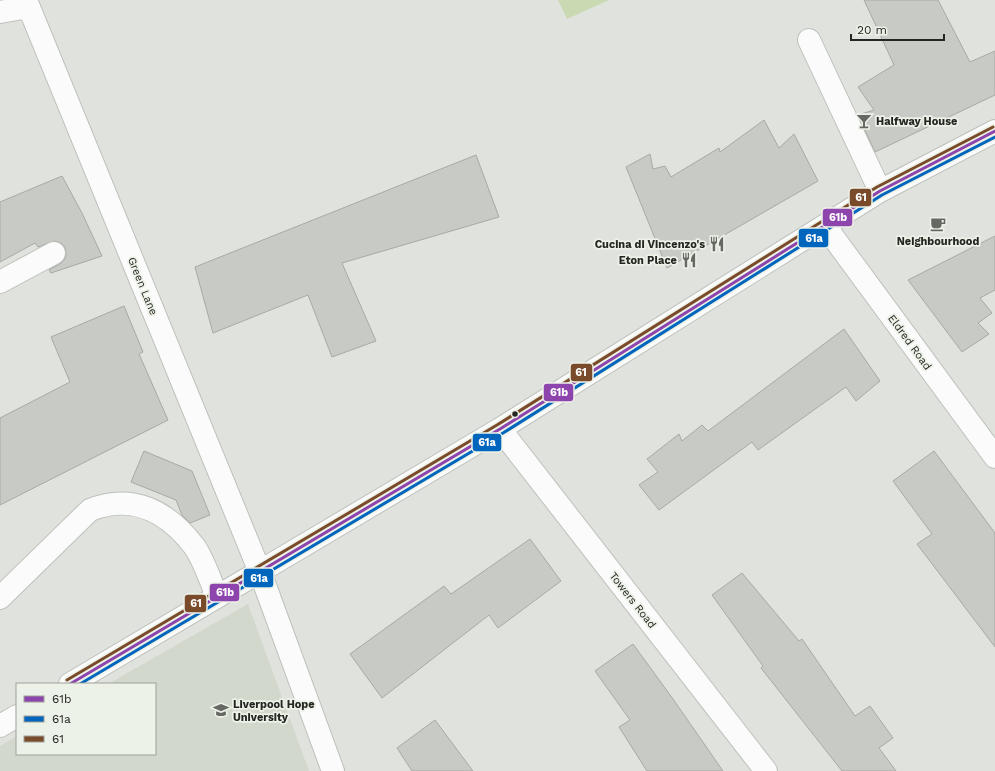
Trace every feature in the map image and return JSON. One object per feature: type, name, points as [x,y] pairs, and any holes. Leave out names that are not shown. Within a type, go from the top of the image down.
[{"type":"street","points":[[0,12],[27,3]]},
{"type":"street","name":"Green Lane","points":[[27,3],[260,572],[333,771]]},
{"type":"street","points":[[809,40],[880,190]]},
{"type":"street","points":[[72,683],[500,428],[825,226],[880,190],[995,131]]},
{"type":"street","name":"Eldred Road","points":[[825,226],[995,457]]},
{"type":"street","points":[[0,282],[54,253]]},
{"type":"street","name":"Towers Road","points":[[500,428],[766,771]]},
{"type":"street","points":[[0,598],[90,510],[104,504],[127,502],[155,510],[171,522],[194,547],[217,596]]},
{"type":"street","points":[[0,726],[16,717]]},
{"type":"shaded area","name":"Liverpool Hope University","points":[[248,604],[309,771],[0,771],[0,746],[16,737],[16,755],[156,755],[156,683],[110,683]]},
{"type":"green space","points":[[558,0],[609,0],[567,19]]},
{"type":"building","points":[[864,0],[938,0],[970,62],[995,51],[995,95],[875,152],[858,115],[874,110],[858,87],[894,65]]},
{"type":"building","points":[[764,120],[779,148],[794,134],[818,181],[667,268],[626,167],[650,154],[653,169],[665,166],[671,177],[719,148],[720,152]]},
{"type":"building","points":[[476,155],[499,217],[342,263],[376,341],[332,357],[308,295],[213,333],[195,267]]},
{"type":"building","points":[[62,176],[82,213],[102,256],[51,273],[49,270],[60,264],[65,259],[66,254],[65,247],[61,243],[54,241],[38,247],[35,243],[0,262],[0,202]]},
{"type":"building","points":[[995,236],[995,290],[980,298],[992,313],[978,323],[989,334],[962,352],[908,280]]},
{"type":"building","points":[[124,306],[143,352],[139,354],[168,420],[0,505],[0,418],[70,382],[51,337]]},
{"type":"building","points":[[844,329],[880,381],[856,401],[846,387],[758,450],[752,442],[659,510],[639,485],[658,472],[647,459],[679,434],[682,441],[702,425],[708,431]]},
{"type":"building","points":[[144,451],[192,471],[210,515],[190,523],[182,515],[176,500],[131,482]]},
{"type":"building","points":[[934,451],[995,533],[995,647],[917,544],[932,534],[893,481]]},
{"type":"building","points":[[530,539],[561,581],[498,628],[489,615],[382,698],[350,654],[444,586],[451,594]]},
{"type":"building","points":[[742,573],[799,641],[802,639],[855,716],[870,706],[893,738],[879,748],[896,771],[842,771],[761,668],[763,666],[712,595]]},
{"type":"building","points":[[633,644],[723,771],[647,771],[619,727],[630,720],[595,671]]},
{"type":"building","points":[[435,720],[473,771],[412,771],[397,748]]},
{"type":"transit line","name":"61","points":[[67,680],[497,425],[877,187],[993,127]]},
{"type":"transit line","name":"61b","points":[[72,683],[500,429],[880,191],[995,131]]},
{"type":"transit line","name":"61a","points":[[82,683],[503,433],[882,195],[995,137]]},
{"type":"place","name":"Halfway House","points":[[864,121]]},
{"type":"place","name":"Neighbourhood","points":[[938,224]]},
{"type":"place","name":"Cucina di Vincenzo's","points":[[717,244]]},
{"type":"place","name":"Eton Place","points":[[689,260]]},
{"type":"place","name":"Liverpool Hope University","points":[[221,710]]}]
